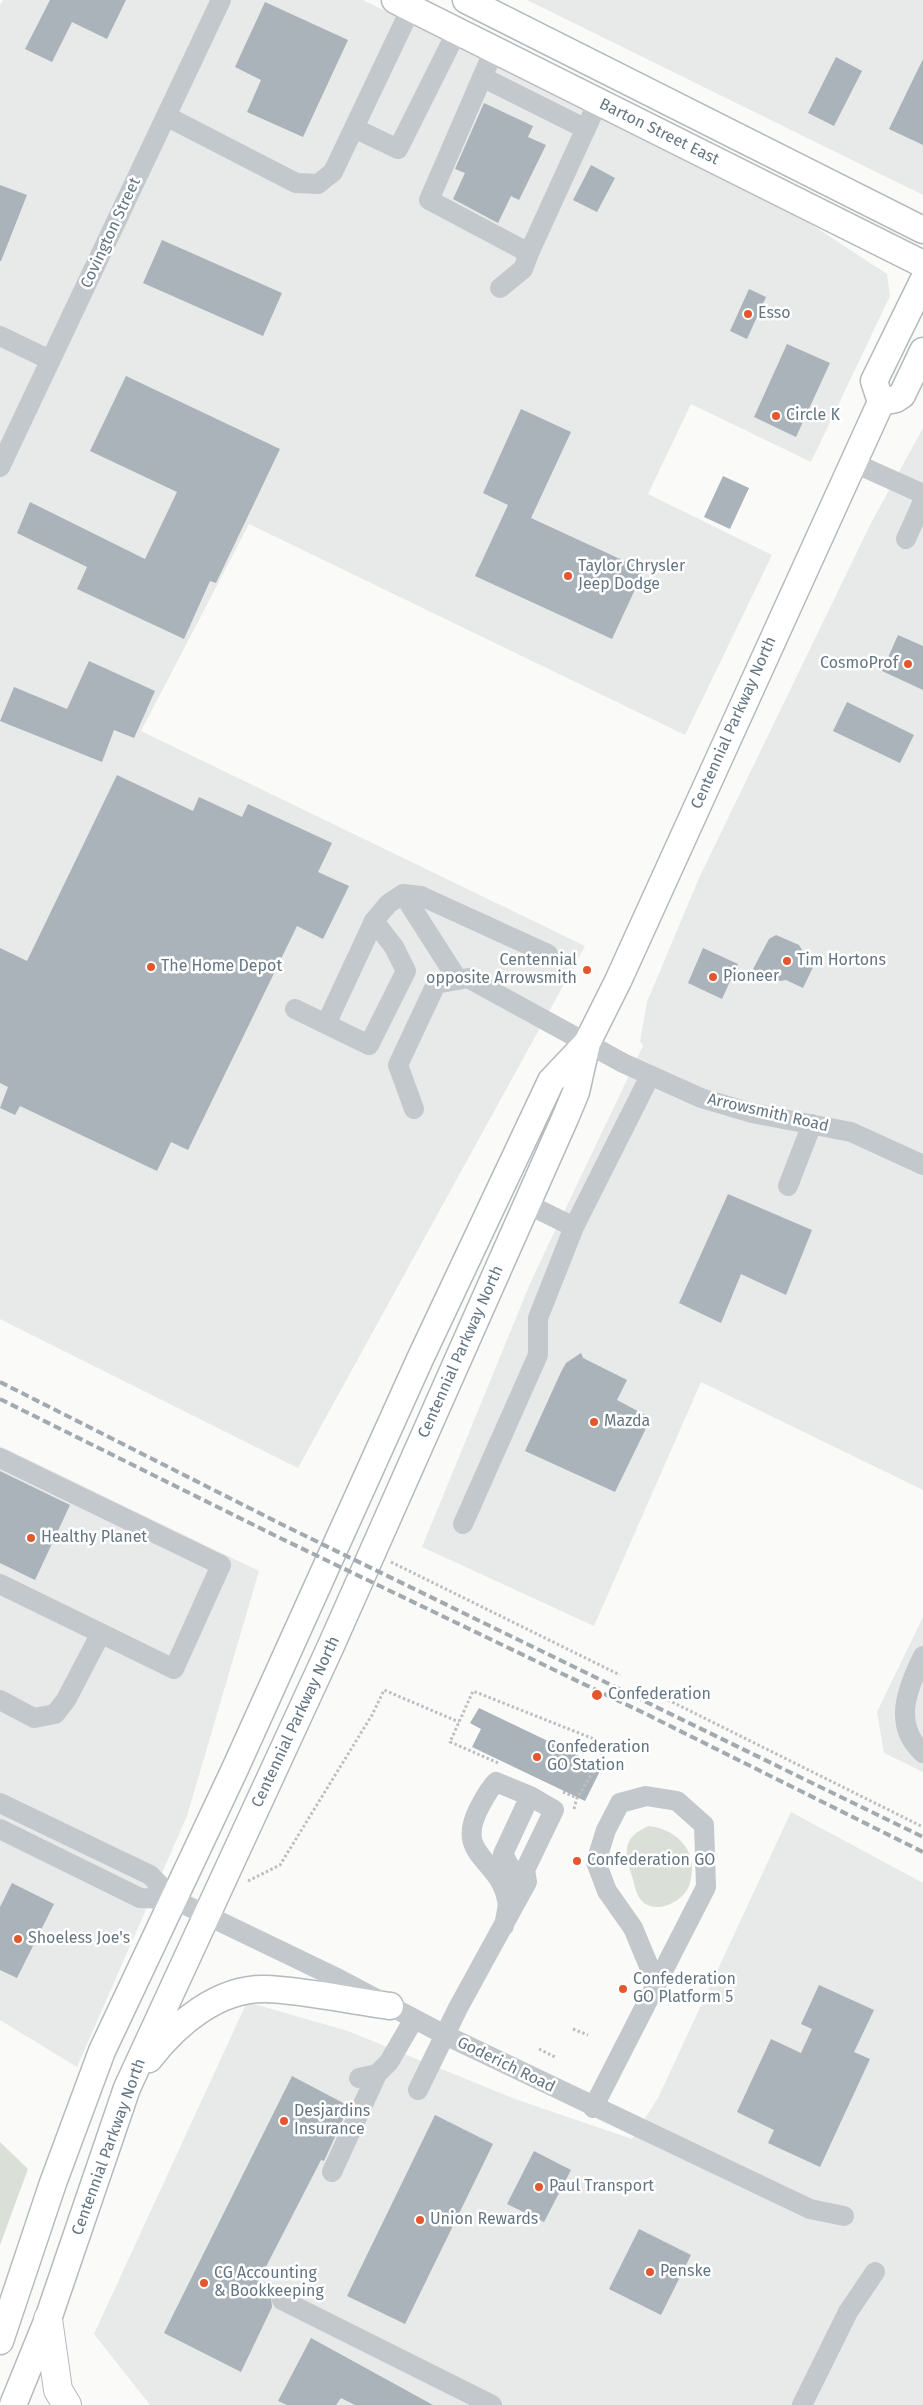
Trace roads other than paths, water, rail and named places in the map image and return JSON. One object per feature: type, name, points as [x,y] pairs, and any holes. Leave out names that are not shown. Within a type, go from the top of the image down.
[{"type":"highway","points":[[48,2319],[58,2390],[67,2405]]},
{"type":"main road","name":"Barton Street East","points":[[466,0],[923,230]]},
{"type":"main road","name":"Barton Street East","points":[[404,3],[494,50],[923,264]]},
{"type":"main road","points":[[709,157],[723,129]]},
{"type":"main road","points":[[923,281],[874,381],[881,402],[896,399],[902,394],[923,351]]},
{"type":"main road","name":"Centennial Parkway North","points":[[13,2405],[48,2319],[127,2088],[206,1913],[330,1648],[527,1204],[576,1092],[587,1043],[618,981],[852,462],[881,402]]},
{"type":"main road","name":"Centennial Parkway North","points":[[0,2342],[54,2183],[102,2052],[416,1368],[551,1080],[587,1043]]},
{"type":"main road","points":[[127,2088],[165,2038],[192,2015],[233,1994],[264,1989],[390,2006]]},
{"type":"street","name":"Covington Street","points":[[0,466],[221,0]]},
{"type":"street","points":[[166,116],[296,183],[318,184],[333,172],[354,128],[404,3]]},
{"type":"street","points":[[354,128],[398,149],[457,31]]},
{"type":"street","points":[[494,50],[429,200],[529,254]]},
{"type":"street","points":[[482,77],[586,129]]},
{"type":"street","points":[[500,288],[522,269],[598,102]]},
{"type":"street","points":[[0,336],[50,360]]},
{"type":"street","points":[[852,462],[923,494]]},
{"type":"street","points":[[906,539],[923,501]]},
{"type":"street","points":[[403,894],[458,980],[436,984],[398,1065],[414,1109]]},
{"type":"street","points":[[326,1024],[374,921],[388,904],[403,894],[421,896],[548,954]]},
{"type":"street","points":[[295,1009],[369,1045],[406,971],[394,947],[374,921]]},
{"type":"street","name":"Arrowsmith Road","points":[[458,980],[468,978],[650,1076],[701,1098],[752,1113],[851,1132],[923,1165]]},
{"type":"street","points":[[463,1524],[538,1355],[538,1318],[574,1227],[650,1076]]},
{"type":"street","points":[[788,1186],[812,1124]]},
{"type":"street","points":[[527,1204],[574,1227]]},
{"type":"street","points":[[0,1458],[221,1565],[174,1669],[0,1584]]},
{"type":"street","points":[[0,1700],[34,1718],[55,1714],[66,1700],[101,1633]]},
{"type":"street","points":[[923,1656],[906,1696],[905,1715],[906,1726],[913,1744],[923,1754]]},
{"type":"street","points":[[418,2090],[445,2035],[504,1926],[522,1890],[527,1882],[525,1870],[554,1810],[530,1796],[496,1782],[490,1788],[472,1822],[470,1836],[474,1849],[500,1880],[508,1901],[504,1926]]},
{"type":"street","points":[[522,1890],[503,1854],[530,1796]]},
{"type":"street","points":[[593,2108],[706,1887],[704,1825],[677,1801],[646,1796],[620,1803],[606,1830],[596,1862],[607,1891],[633,1928],[656,1983]]},
{"type":"street","points":[[0,1802],[150,1875],[174,1898]]},
{"type":"street","points":[[2,1834],[140,1898],[174,1898]]},
{"type":"street","name":"Goderich Road","points":[[174,1898],[593,2108],[810,2209],[844,2216]]},
{"type":"street","points":[[332,2172],[368,2076],[389,2062],[414,2019]]},
{"type":"street","points":[[802,2405],[848,2312],[875,2272]]},
{"type":"street","points":[[282,2300],[492,2405]]},
{"type":"railway","points":[[0,1382],[285,1526],[923,1837]]},
{"type":"railway","points":[[0,1399],[278,1537],[646,1714],[923,1852]]},
{"type":"place","name":"Esso","points":[[748,314]]},
{"type":"place","name":"Circle K","points":[[776,416]]},
{"type":"place","name":"Taylor Chrysler Jeep Dodge","points":[[568,576]]},
{"type":"place","name":"CosmoProf","points":[[908,664]]},
{"type":"place","name":"Tim Hortons","points":[[787,961]]},
{"type":"place","name":"The Home Depot","points":[[151,967]]},
{"type":"place","name":"Centennial opposite Arrowsmith","points":[[587,970]]},
{"type":"place","name":"Pioneer","points":[[713,977]]},
{"type":"place","name":"Mazda","points":[[594,1422]]},
{"type":"place","name":"Healthy Planet","points":[[31,1538]]},
{"type":"place","name":"Confederation","points":[[597,1695]]},
{"type":"place","name":"Confederation GO Station","points":[[537,1757]]},
{"type":"place","name":"Confederation GO","points":[[577,1861]]},
{"type":"place","name":"Shoeless Joe's","points":[[18,1939]]},
{"type":"place","name":"Confederation GO Platform 5","points":[[623,1989]]},
{"type":"place","name":"Desjardins Insurance","points":[[284,2121]]},
{"type":"place","name":"Paul Transport","points":[[539,2187]]},
{"type":"place","name":"Union Rewards","points":[[420,2220]]},
{"type":"place","name":"Penske","points":[[650,2272]]},
{"type":"place","name":"CG Accounting & Bookkeeping","points":[[204,2283]]}]
